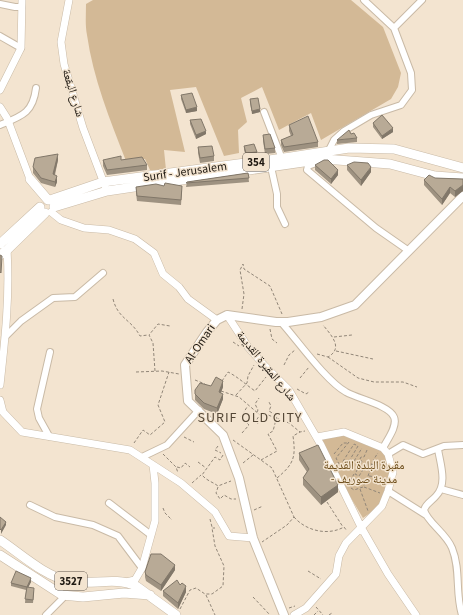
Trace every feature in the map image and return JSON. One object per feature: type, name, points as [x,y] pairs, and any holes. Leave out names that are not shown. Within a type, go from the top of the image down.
[{"type":"main road","name":"Surif - Jerusalem","points":[[47,206],[105,187],[349,148],[394,149],[453,164],[463,168]]},
{"type":"main road","points":[[329,150],[325,153],[326,156],[335,160]]},
{"type":"main road","name":"Surif - Jerusalem","points":[[105,187],[271,167],[324,159],[390,164],[435,176],[461,178]]},
{"type":"main road","points":[[453,164],[461,172],[461,178]]},
{"type":"main road","points":[[0,244],[10,234],[47,206],[30,179]]},
{"type":"main road","name":"Al-Omari","points":[[284,615],[255,541],[238,478],[222,435],[199,410],[188,401],[184,376],[185,365],[217,320],[227,315],[281,320],[321,317],[355,305],[463,196]]},
{"type":"main road","name":"354","points":[[4,253],[47,206]]},
{"type":"main road","points":[[4,253],[6,240],[10,234]]},
{"type":"main road","name":"3527","points":[[0,540],[58,578],[70,581],[114,580],[126,582],[136,586],[178,613]]},
{"type":"main road","name":"3527","points":[[0,555],[51,590],[65,596],[83,597],[124,593],[150,595]]},
{"type":"street","name":"شارع البقعة","points":[[69,0],[61,42],[64,64],[83,128],[105,187]]},
{"type":"street","points":[[329,150],[334,140],[344,131],[371,115],[398,107],[410,94],[413,86],[411,72],[394,28],[364,0]]},
{"type":"street","points":[[394,28],[422,0]]},
{"type":"street","points":[[0,4],[15,8],[22,3]]},
{"type":"street","points":[[0,90],[21,48],[22,3]]},
{"type":"street","points":[[0,36],[21,48]]},
{"type":"street","points":[[0,125],[8,122],[30,108],[34,102],[36,88]]},
{"type":"street","points":[[0,107],[8,122],[30,179]]},
{"type":"street","points":[[264,112],[282,159]]},
{"type":"street","points":[[324,159],[308,166],[307,170],[337,197],[410,251]]},
{"type":"street","points":[[271,167],[277,194],[277,207],[285,224]]},
{"type":"street","points":[[47,206],[61,220],[84,228],[118,232],[135,239],[154,253],[163,274],[179,287],[188,299],[217,320]]},
{"type":"street","points":[[0,239],[8,232],[10,234]]},
{"type":"street","points":[[0,385],[5,337],[8,267],[4,253]]},
{"type":"street","points":[[5,337],[22,321],[53,298],[75,297],[103,273]]},
{"type":"street","name":"شارع المقبرة القديمة","points":[[227,315],[258,359],[289,390],[317,437],[361,526],[388,574],[416,615]]},
{"type":"street","points":[[281,320],[313,363],[330,380],[344,391],[361,400],[375,404],[393,415],[395,419],[394,426],[384,452]]},
{"type":"street","points":[[49,436],[39,418],[37,409],[50,352]]},
{"type":"street","points":[[0,400],[3,412],[22,432],[130,450],[181,483],[215,512],[229,536],[255,541]]},
{"type":"street","points":[[142,457],[167,445],[199,410]]},
{"type":"street","points":[[294,615],[306,608],[336,574],[339,556],[361,526],[369,521],[382,506],[393,472],[384,452],[344,432],[317,437]]},
{"type":"street","points":[[384,452],[403,445],[423,454],[444,446],[463,445]]},
{"type":"street","points":[[426,515],[424,510],[426,505],[441,489],[443,481],[438,449]]},
{"type":"street","points":[[126,582],[135,580],[142,568],[155,520],[155,483],[153,465]]},
{"type":"street","points":[[441,489],[463,495]]},
{"type":"street","points":[[386,493],[426,515],[446,536],[454,554],[458,575],[458,603],[462,615]]},
{"type":"street","points":[[109,503],[151,535]]},
{"type":"street","points":[[30,504],[55,517],[93,525],[118,536],[142,568]]},
{"type":"street","points":[[46,615],[65,596]]},
{"type":"path","points":[[244,314],[242,309],[244,289],[240,270],[243,264],[244,269],[270,286],[281,311],[281,320]]},
{"type":"path","points":[[113,299],[118,314],[136,328],[140,336],[148,335],[158,324],[170,326]]},
{"type":"path","points":[[321,317],[323,325],[333,337],[335,350]]},
{"type":"path","points":[[269,325],[272,339],[276,343]]},
{"type":"path","points":[[148,335],[153,343],[155,371]]},
{"type":"path","points":[[333,337],[352,335]]},
{"type":"path","points":[[284,365],[289,355],[298,349]]},
{"type":"path","points":[[328,357],[335,350]]},
{"type":"path","points":[[335,350],[373,359]]},
{"type":"path","points":[[300,378],[305,370],[313,363],[311,353],[328,357],[358,378],[374,382],[403,382],[417,387]]},
{"type":"path","points":[[236,396],[238,391],[246,385],[252,367],[257,362]]},
{"type":"path","points":[[136,372],[169,372],[210,386]]},
{"type":"path","points":[[132,447],[143,430],[150,435],[165,422],[158,405],[169,372]]},
{"type":"path","points":[[221,382],[228,372],[244,381],[246,385],[255,391],[269,373]]},
{"type":"path","points":[[294,387],[306,394],[309,392]]},
{"type":"path","points":[[217,389],[236,396],[260,415],[276,418],[296,426],[300,432]]},
{"type":"path","points":[[256,413],[258,410],[254,404],[259,398]]},
{"type":"path","points":[[261,460],[277,451],[268,434],[273,431],[277,416],[269,411],[271,406],[269,402]]},
{"type":"path","points":[[242,433],[249,425],[241,417],[248,407]]},
{"type":"path","points":[[258,424],[256,421],[260,415]]},
{"type":"path","points":[[276,478],[292,461],[295,454],[293,436],[308,430]]},
{"type":"path","points":[[180,434],[194,442]]},
{"type":"path","points":[[190,485],[202,475],[215,457],[220,460],[223,454],[214,450],[221,442],[222,435],[228,437],[272,468],[294,517],[306,527],[320,531],[339,530],[344,527]]},
{"type":"path","points":[[347,438],[357,442]]},
{"type":"path","points":[[336,458],[351,440]]},
{"type":"path","points":[[348,443],[343,443],[333,453],[340,466],[354,444],[358,446],[348,463],[351,466],[362,447],[368,450],[364,457],[361,457],[360,460],[362,461],[349,482],[349,488],[354,490],[363,487],[368,476],[369,468],[379,451],[384,452]]},
{"type":"path","points":[[241,464],[253,455]]},
{"type":"path","points":[[198,462],[206,468]]},
{"type":"path","points":[[355,474],[359,476],[368,462],[378,468],[383,468],[384,463]]},
{"type":"path","points":[[176,467],[181,468],[185,463],[190,467]]},
{"type":"path","points":[[202,475],[206,480],[213,482],[218,486]]},
{"type":"path","points":[[368,476],[387,479]]},
{"type":"path","points":[[218,486],[235,480]]},
{"type":"path","points":[[218,486],[216,493],[220,499],[224,495],[231,499],[238,498]]},
{"type":"path","points":[[363,487],[386,493]]},
{"type":"path","points":[[360,489],[370,515]]},
{"type":"path","points":[[326,502],[348,532]]},
{"type":"path","points":[[252,512],[263,506]]},
{"type":"path","points":[[162,507],[165,513],[172,520]]},
{"type":"path","points":[[255,541],[260,544],[287,525],[294,517]]},
{"type":"path","points":[[205,594],[212,594],[223,586],[224,566],[215,546],[212,528],[216,528]]},
{"type":"path","points":[[308,571],[325,582]]},
{"type":"path","points":[[178,613],[190,590],[196,588],[205,594],[214,615]]},
{"type":"path","points":[[253,597],[270,615]]},
{"type":"path","points":[[286,604],[288,608],[295,605]]},
{"type":"path","points":[[314,615],[319,610]]},
{"type":"green space","points":[[93,0],[351,0],[383,27],[401,73],[398,87],[391,99],[321,140],[311,113],[279,130],[262,87],[241,98],[247,122],[238,130],[239,153],[224,156],[196,87],[170,90],[185,152],[164,150],[166,170],[150,170],[145,159],[126,161],[103,99],[93,67],[86,27],[86,4]]},
{"type":"green space","name":"مقبرة البلدة القديمة - مدينة صوريف","points":[[343,435],[384,452],[391,472],[380,506],[363,518],[316,440]]},
{"type":"building","points":[[192,93],[197,107],[186,110],[181,95]]},
{"type":"building","points":[[258,98],[260,109],[252,111],[250,99]]},
{"type":"building","points":[[382,115],[393,128],[382,136],[373,123]]},
{"type":"building","points":[[308,116],[318,142],[284,147],[281,140],[293,135],[289,125]]},
{"type":"building","points":[[201,119],[206,131],[196,135],[190,120]]},
{"type":"building","points":[[349,130],[351,134],[354,133],[357,138],[337,140]]},
{"type":"building","points":[[270,134],[275,148],[265,149],[263,135]]},
{"type":"building","points":[[254,144],[257,152],[246,153],[244,146]]},
{"type":"building","points":[[212,146],[214,156],[200,158],[198,147]]},
{"type":"building","points":[[58,154],[53,174],[57,176],[55,182],[41,178],[33,167],[35,158]]},
{"type":"building","points":[[121,156],[121,160],[142,157],[147,165],[107,170],[103,160]]},
{"type":"building","points":[[324,160],[328,160],[338,170],[331,179],[315,165]]},
{"type":"building","points":[[354,162],[368,163],[371,167],[361,180],[347,165]]},
{"type":"building","points":[[248,173],[249,178],[186,183],[187,182]]},
{"type":"building","points":[[429,175],[435,178],[463,179],[463,185],[455,191],[450,187],[442,199],[424,180]]},
{"type":"building","points":[[165,183],[182,186],[181,200],[137,196],[136,187],[156,184],[164,186]]},
{"type":"building","points":[[0,255],[2,256],[1,273],[0,272]]},
{"type":"building","points":[[216,377],[223,381],[219,392],[223,394],[217,408],[204,403],[195,394],[195,390],[200,383],[211,386]]},
{"type":"building","points":[[318,445],[338,485],[321,497],[303,478],[309,469],[299,453]]},
{"type":"building","points":[[0,517],[6,522],[1,530],[0,529]]},
{"type":"building","points":[[151,554],[161,554],[175,565],[161,585],[146,575],[145,572]]},
{"type":"building","points":[[16,571],[31,578],[27,587],[11,583]]},
{"type":"building","points":[[177,580],[180,585],[182,583],[186,586],[178,603],[163,591]]},
{"type":"building","points":[[27,587],[34,588],[33,600],[25,599]]},
{"type":"district","name":"SURIF OLD CITY","points":[[250,418]]}]
